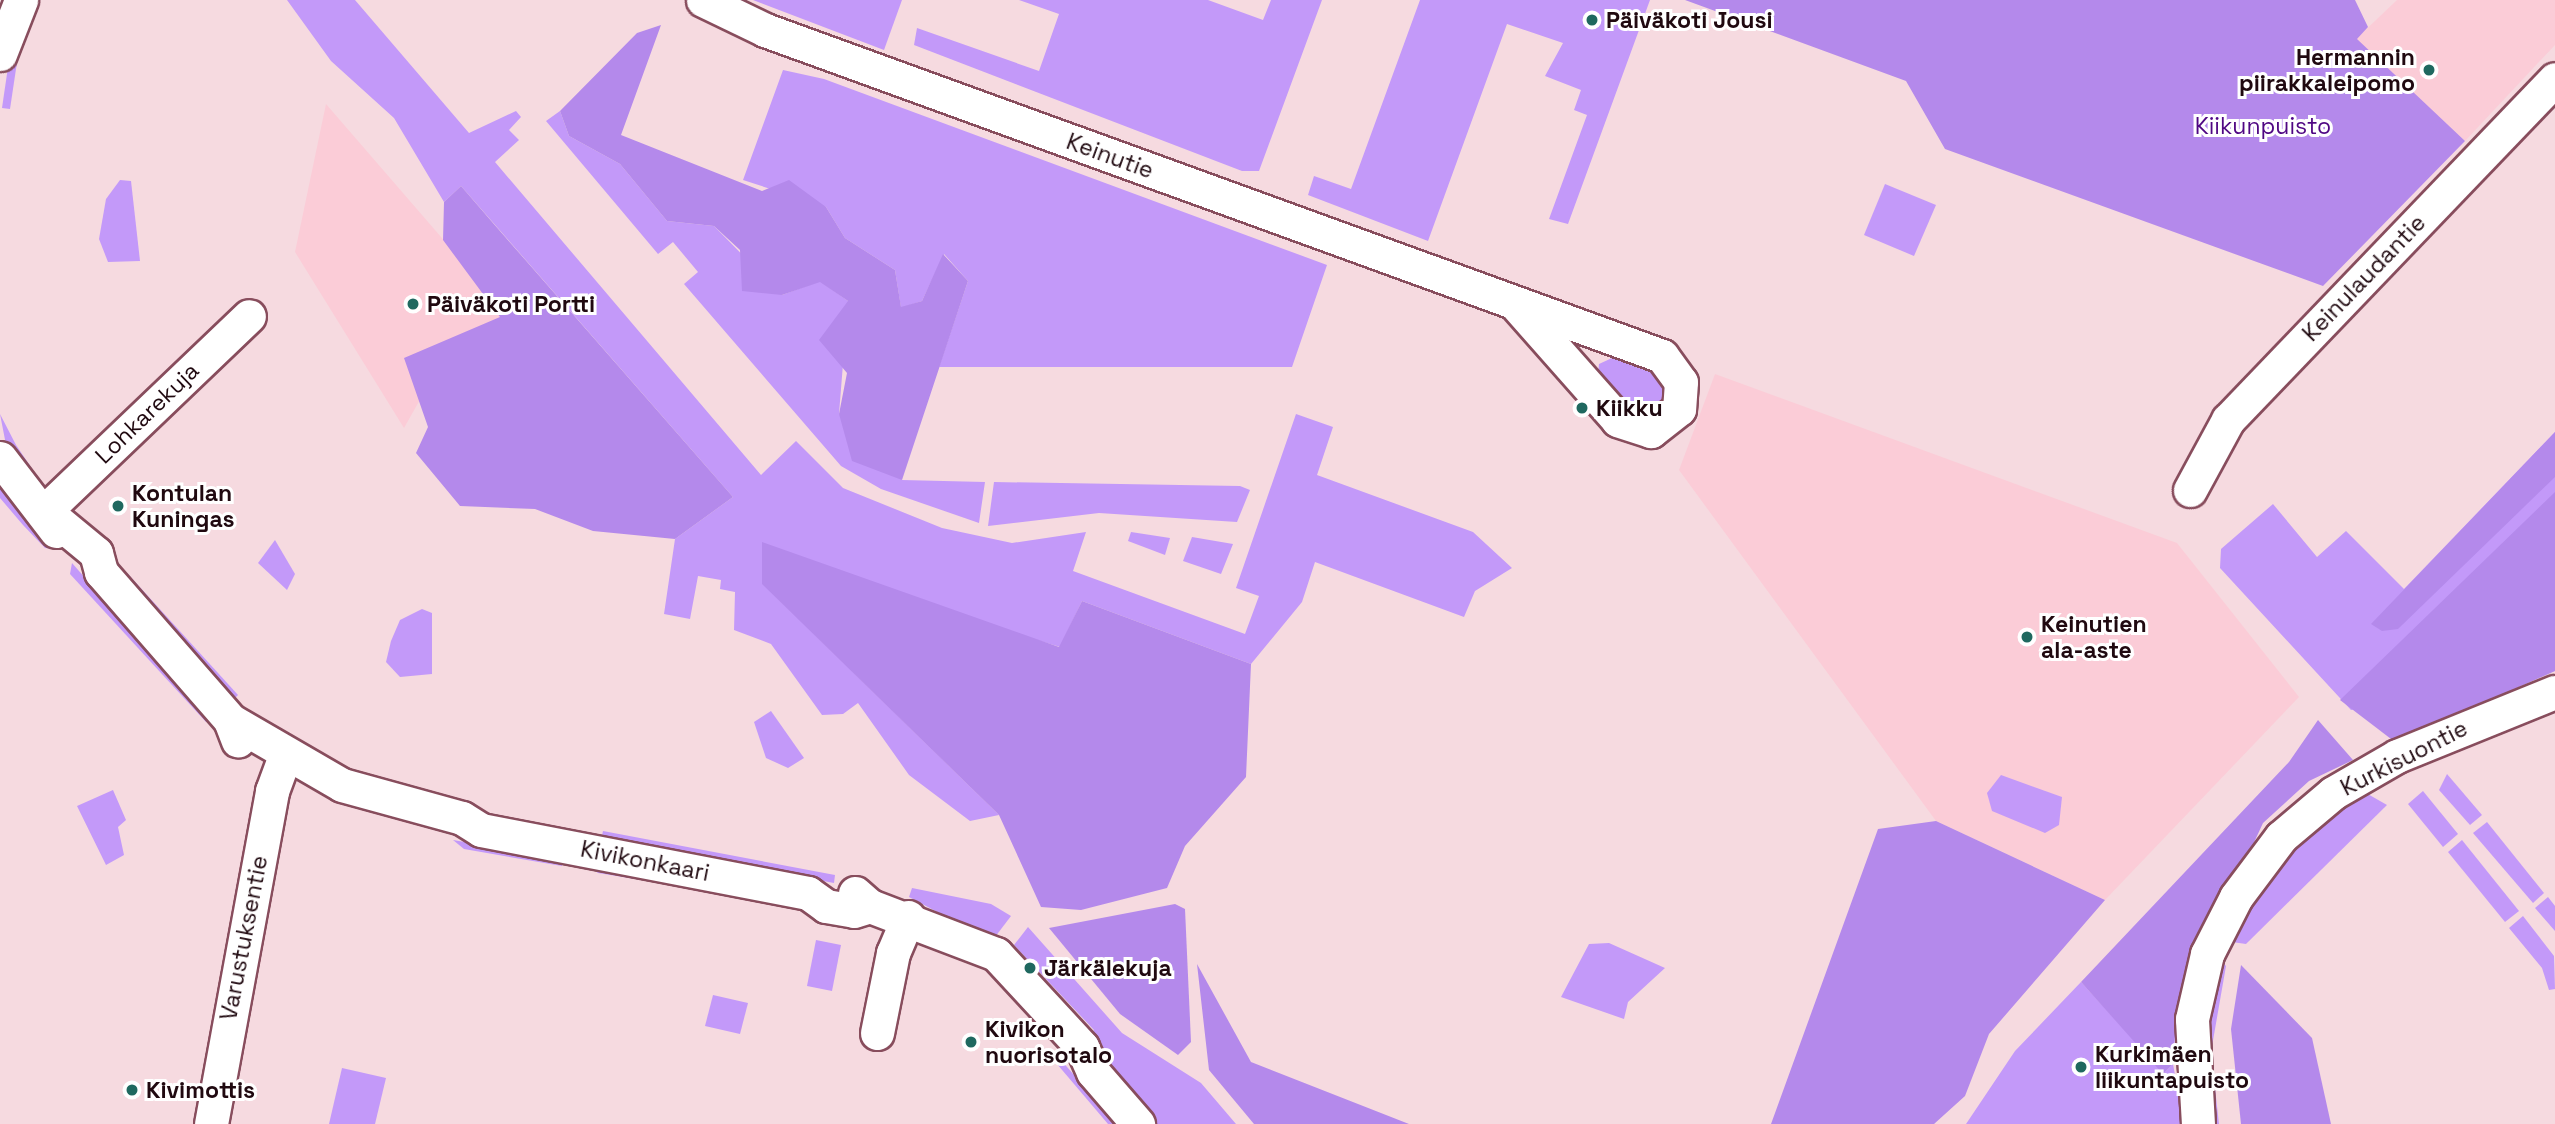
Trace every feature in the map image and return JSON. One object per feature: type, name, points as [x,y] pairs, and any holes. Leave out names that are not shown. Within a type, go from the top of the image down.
[{"type":"street","points":[[0,54],[21,0]]},
{"type":"street","name":"Keinutie","points":[[703,0],[765,30],[1518,307],[1549,312],[1662,356],[1681,382],[1679,409],[1651,431],[1618,420],[1518,307]]},
{"type":"street","name":"Keinulaudantie","points":[[2190,490],[2228,420],[2555,79]]},
{"type":"street","name":"Lohkarekuja","points":[[45,511],[249,316]]},
{"type":"street","name":"Kivikonkaari","points":[[0,458],[45,511],[85,540],[101,572],[230,720],[282,763],[366,795],[462,818],[481,830],[808,893],[844,891],[870,906],[908,917],[960,941],[985,946],[1010,966],[1082,1047],[1093,1072],[1138,1124]]},
{"type":"street","name":"Kurkisuontie","points":[[2197,1124],[2192,1019],[2207,954],[2236,897],[2281,837],[2333,793],[2397,756],[2555,692]]},
{"type":"street","name":"Varustuksentie","points":[[211,1124],[282,763]]},
{"type":"street","points":[[877,1034],[893,953],[908,917]]},
{"type":"shaded area","points":[[287,0],[355,0],[469,133],[516,111],[521,117],[509,130],[519,140],[495,162],[761,475],[796,441],[843,488],[942,528],[1012,543],[1086,532],[1073,571],[1245,634],[1259,596],[1236,588],[1296,414],[1333,427],[1317,475],[1473,532],[1512,568],[1475,591],[1464,617],[1315,562],[1302,602],[1251,664],[1082,601],[1060,647],[982,623],[763,584],[999,815],[970,821],[909,775],[858,703],[843,714],[822,715],[771,644],[734,630],[735,592],[720,589],[721,580],[698,576],[690,619],[664,614],[675,539],[733,497],[461,186],[444,202],[394,118],[331,61]]},
{"type":"shaded area","points":[[753,0],[902,0],[884,50]]},
{"type":"shaded area","points":[[1019,0],[1208,0],[1263,20],[1271,0],[1322,0],[1259,171],[1242,171],[914,45],[917,28],[1039,71],[1059,14]]},
{"type":"shaded area","points":[[1420,0],[1650,0],[1568,224],[1549,219],[1587,115],[1574,110],[1581,90],[1545,76],[1563,43],[1507,24],[1428,241],[1308,195],[1314,176],[1351,189]]},
{"type":"shaded area","points":[[2397,0],[2555,0],[2555,45],[2465,141],[2356,39]]},
{"type":"shaded area","points":[[19,49],[10,109],[2,108],[8,67]]},
{"type":"shaded area","points":[[783,70],[824,79],[1327,265],[1292,367],[939,367],[968,281],[944,254],[922,301],[901,308],[895,270],[845,238],[826,207],[743,180]]},
{"type":"shaded area","name":"Päiväkoti Portti","points":[[326,104],[544,356],[444,357],[404,428],[295,252]]},
{"type":"shaded area","points":[[560,111],[569,136],[620,164],[667,221],[714,226],[782,295],[820,281],[848,301],[839,414],[902,480],[985,482],[979,523],[881,489],[841,466],[684,284],[698,272],[673,242],[658,254],[546,121]]},
{"type":"shaded area","points":[[120,180],[131,181],[140,261],[108,262],[99,239],[106,199]]},
{"type":"shaded area","points":[[1885,184],[1936,205],[1914,256],[1864,235]]},
{"type":"shaded area","points":[[1612,358],[1658,375],[1665,385],[1664,403],[1654,413],[1633,415],[1598,374],[1599,364]]},
{"type":"shaded area","name":"Keinutien ala-aste","points":[[1715,374],[2177,543],[2299,697],[2105,900],[1936,821],[1679,470]]},
{"type":"shaded area","points":[[0,414],[16,445],[39,479],[7,450]]},
{"type":"shaded area","points":[[2555,432],[2555,671],[2351,710],[2220,568],[2221,549],[2273,504],[2317,557],[2346,531],[2404,589]]},
{"type":"shaded area","points":[[994,482],[1240,486],[1250,490],[1237,522],[1099,513],[988,526]]},
{"type":"shaded area","points":[[0,483],[57,549],[45,548],[23,525],[0,498]]},
{"type":"shaded area","points":[[1131,532],[1170,538],[1165,555],[1128,541]]},
{"type":"shaded area","points":[[1192,537],[1233,544],[1221,574],[1183,561]]},
{"type":"shaded area","points":[[275,540],[295,574],[287,590],[258,563]]},
{"type":"shaded area","points":[[72,563],[209,719],[206,722],[70,574]]},
{"type":"shaded area","points":[[127,573],[238,695],[233,700],[124,576]]},
{"type":"shaded area","points":[[422,609],[432,613],[432,674],[400,677],[386,662],[391,641],[400,620]]},
{"type":"shaded area","points":[[771,711],[804,758],[788,768],[766,758],[754,722]]},
{"type":"shaded area","points":[[2447,774],[2482,815],[2470,825],[2439,790]]},
{"type":"shaded area","points":[[2001,775],[2062,797],[2059,825],[2045,833],[1992,811],[1987,793]]},
{"type":"shaded area","points":[[113,790],[126,820],[118,827],[124,855],[106,865],[77,806]]},
{"type":"shaded area","points":[[2423,791],[2458,834],[2443,847],[2408,804]]},
{"type":"shaded area","points":[[2366,793],[2387,805],[2246,944],[2232,942],[2238,920],[2281,858],[2335,810]]},
{"type":"shaded area","points":[[2487,822],[2544,893],[2533,903],[2473,833]]},
{"type":"shaded area","points":[[603,831],[835,875],[834,883],[601,840]]},
{"type":"shaded area","points":[[453,840],[563,859],[562,866],[464,849]]},
{"type":"shaded area","points":[[2462,840],[2519,911],[2505,922],[2448,852]]},
{"type":"shaded area","points":[[587,865],[778,902],[598,873]]},
{"type":"shaded area","points":[[912,888],[991,904],[1011,916],[992,941],[909,897]]},
{"type":"shaded area","points":[[2548,897],[2555,906],[2555,931],[2535,908]]},
{"type":"shaded area","points":[[2523,916],[2554,956],[2555,989],[2549,990],[2542,968],[2509,928]]},
{"type":"shaded area","points":[[1028,927],[1122,1033],[1201,1083],[1236,1124],[1157,1124],[1086,1038],[1094,1030],[1014,945]]},
{"type":"shaded area","points":[[816,940],[841,945],[832,991],[807,986]]},
{"type":"shaded area","points":[[1609,943],[1665,968],[1628,1002],[1624,1019],[1561,997],[1589,944]]},
{"type":"shaded area","points":[[2220,959],[2226,966],[2211,1052],[2219,1124],[2211,1124],[2205,1032]]},
{"type":"shaded area","name":"Kurkimäen liikuntapuisto","points":[[2081,982],[2164,1073],[2173,1064],[2184,1124],[1966,1124],[2015,1051]]},
{"type":"shaded area","points":[[713,995],[748,1003],[740,1034],[705,1026]]},
{"type":"shaded area","points":[[1061,1060],[1119,1124],[1108,1124],[1057,1064]]},
{"type":"shaded area","points":[[342,1068],[386,1078],[375,1124],[329,1124]]},
{"type":"green space","name":"Kiikunpuisto","points":[[1685,0],[2355,0],[2368,27],[2357,39],[2465,141],[2323,286],[1945,149],[1906,81]]},
{"type":"green space","points":[[661,25],[621,135],[762,191],[789,180],[826,207],[845,238],[895,270],[901,307],[922,301],[943,254],[968,281],[902,480],[852,461],[839,414],[847,373],[819,340],[848,301],[820,282],[782,295],[742,291],[740,250],[714,226],[667,221],[620,164],[569,136],[560,111],[637,33]]},
{"type":"green space","points":[[461,186],[733,497],[675,539],[593,531],[535,509],[460,506],[416,453],[428,427],[404,358],[500,317],[443,240],[444,202]]},
{"type":"green space","points":[[2555,432],[2555,477],[2398,629],[2382,631],[2371,624]]},
{"type":"green space","points":[[2555,492],[2555,671],[2395,742],[2340,700]]},
{"type":"green space","points":[[762,542],[1059,647],[1082,601],[1251,664],[1246,777],[1185,846],[1167,888],[1081,910],[1041,907],[999,815],[762,584]]},
{"type":"green space","points":[[2318,720],[2353,760],[2309,781],[2263,823],[2177,1009],[2173,1064],[2163,1074],[2081,982],[2289,762]]},
{"type":"green space","points":[[1936,821],[2105,900],[1989,1034],[1965,1096],[1934,1124],[1771,1124],[1878,829]]},
{"type":"green space","points":[[1175,904],[1185,909],[1191,1042],[1178,1055],[1120,1014],[1049,928]]},
{"type":"green space","points":[[1197,964],[1251,1062],[1409,1124],[1254,1124],[1209,1070]]},
{"type":"green space","points":[[2241,965],[2312,1038],[2331,1124],[2241,1124],[2231,1029]]},
{"type":"place","name":"Päiväkoti Jousi","points":[[1592,20]]},
{"type":"place","name":"Hermannin piirakkaleipomo","points":[[2429,70]]},
{"type":"place","name":"Päiväkoti Portti","points":[[413,304]]},
{"type":"place","name":"Kiikku","points":[[1582,408]]},
{"type":"place","name":"Kontulan Kuningas","points":[[118,506]]},
{"type":"place","name":"Keinutien ala-aste","points":[[2027,637]]},
{"type":"place","name":"Järkälekuja","points":[[1030,968]]},
{"type":"place","name":"Kivikon nuorisotalo","points":[[971,1042]]},
{"type":"place","name":"Kurkimäen liikuntapuisto","points":[[2081,1067]]},
{"type":"place","name":"Kivimottis","points":[[132,1090]]}]
